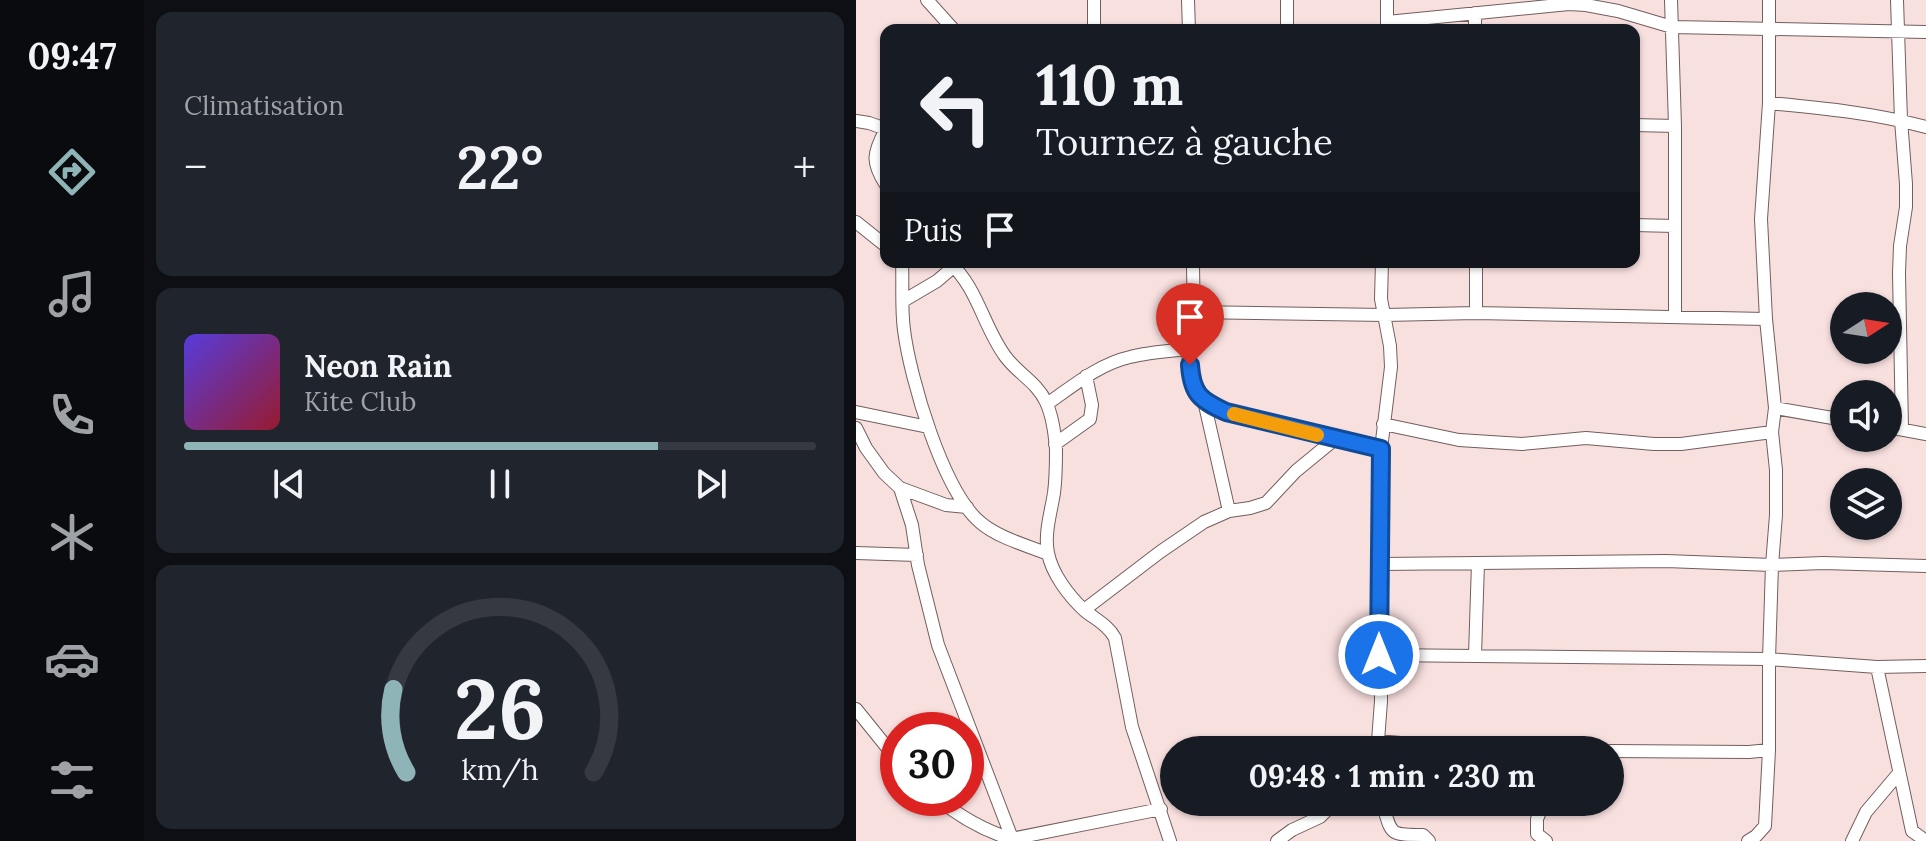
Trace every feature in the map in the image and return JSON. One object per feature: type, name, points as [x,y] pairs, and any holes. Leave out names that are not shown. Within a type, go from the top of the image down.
[{"type":"street","points":[[927,0],[949,24]]},
{"type":"street","points":[[1094,0],[1094,24]]},
{"type":"street","points":[[1188,0],[1189,24]]},
{"type":"street","points":[[1287,0],[1287,24]]},
{"type":"street","points":[[1387,0],[1387,24]]},
{"type":"street","points":[[1671,0],[1675,126],[1675,317]]},
{"type":"street","points":[[1748,841],[1765,826],[1776,515],[1772,432],[1775,408],[1766,319],[1761,219],[1769,103],[1769,0]]},
{"type":"street","points":[[1897,0],[1906,184],[1899,273],[1901,380]]},
{"type":"street","points":[[1401,24],[1569,4],[1618,11],[1672,27],[1926,32]]},
{"type":"street","points":[[1475,13],[1475,24]]},
{"type":"street","points":[[1769,103],[1840,110],[1926,127]]},
{"type":"street","points":[[856,121],[880,127]]},
{"type":"street","points":[[1640,125],[1675,126]]},
{"type":"street","points":[[880,140],[875,157],[880,175]]},
{"type":"street","points":[[856,222],[880,241]]},
{"type":"street","points":[[1640,225],[1675,226]]},
{"type":"street","points":[[902,268],[903,328],[910,362],[928,427],[952,482],[975,518],[990,529],[1048,554]]},
{"type":"street","points":[[903,301],[937,281],[950,268]]},
{"type":"street","points":[[957,268],[973,291],[988,327],[1006,357],[1035,385],[1047,404],[1055,444],[1056,476],[1047,533],[1048,554],[1061,584],[1115,638],[1132,727],[1160,806]]},
{"type":"street","points":[[1193,268],[1193,312],[1188,349],[1191,381],[1198,396],[1226,412],[1381,449]]},
{"type":"street","points":[[1377,736],[1381,701],[1381,449],[1391,367],[1380,290],[1382,268]]},
{"type":"street","points":[[1476,268],[1476,313]]},
{"type":"street","points":[[1193,312],[1476,313],[1766,319]]},
{"type":"street","points":[[1047,404],[1086,376],[1111,363],[1129,357],[1188,349]]},
{"type":"street","points":[[1055,444],[1090,419],[1092,405],[1086,376]]},
{"type":"street","points":[[1204,401],[1229,511]]},
{"type":"street","points":[[1775,408],[1830,418]]},
{"type":"street","points":[[856,412],[928,427]]},
{"type":"street","points":[[1383,424],[1459,440],[1522,444],[1586,438],[1681,444],[1772,432]]},
{"type":"street","points":[[856,428],[884,473],[900,488],[946,505],[967,507]]},
{"type":"street","points":[[1902,429],[1926,434]]},
{"type":"street","points":[[1084,610],[1204,522],[1229,511],[1266,503],[1296,471],[1335,439]]},
{"type":"street","points":[[900,488],[912,525],[938,645],[1012,840]]},
{"type":"street","points":[[856,553],[917,555]]},
{"type":"street","points":[[1380,564],[1666,561],[1926,566]]},
{"type":"street","points":[[1475,655],[1478,563]]},
{"type":"street","points":[[1379,655],[1769,659],[1877,667],[1926,666]]},
{"type":"street","points":[[1877,667],[1912,831],[1926,841]]},
{"type":"street","points":[[856,709],[880,739]]},
{"type":"street","points":[[1624,751],[1769,750]]},
{"type":"street","points":[[1852,841],[1866,812],[1899,773]]},
{"type":"street","points":[[962,816],[989,832],[1012,840],[1160,809]]},
{"type":"street","points":[[1163,816],[1170,841]]},
{"type":"street","points":[[1277,841],[1321,816]]},
{"type":"street","points":[[1386,816],[1394,833],[1423,835],[1429,841]]},
{"type":"street","points":[[1538,816],[1537,834],[1546,841]]},
{"type":"slow traffic","points":[[1234,414],[1317,435]]},
{"type":"route","points":[[1190,365],[1191,381],[1198,396],[1226,412],[1381,449],[1379,655]]}]
